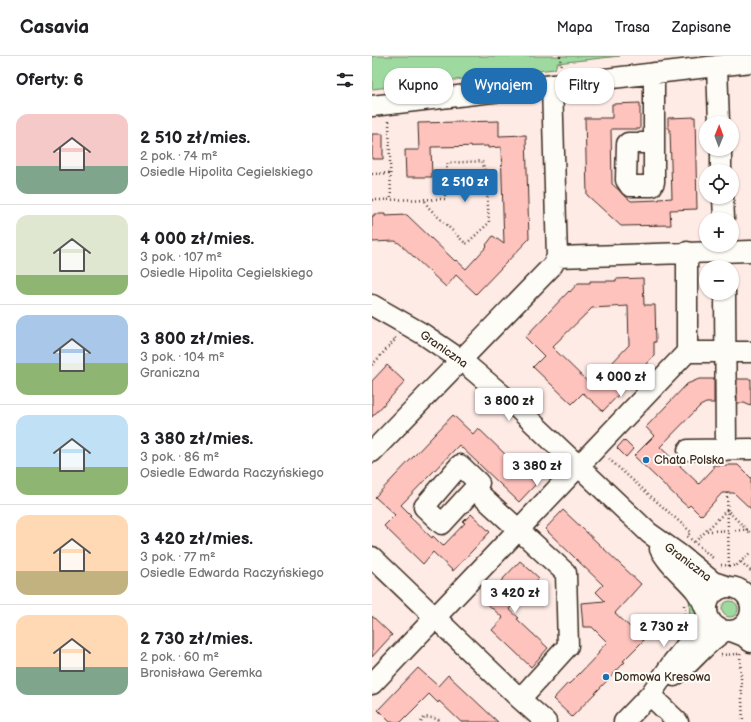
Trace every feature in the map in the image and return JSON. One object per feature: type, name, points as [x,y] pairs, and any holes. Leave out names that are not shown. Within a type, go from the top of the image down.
[{"type":"street","points":[[381,105],[751,62]]},
{"type":"street","points":[[717,66],[719,116]]},
{"type":"street","points":[[654,73],[654,143]]},
{"type":"street","points":[[372,452],[552,266],[557,257],[552,85]]},
{"type":"street","points":[[557,257],[687,252],[725,254],[751,251]]},
{"type":"street","points":[[372,684],[687,352],[687,252]]},
{"type":"street","points":[[725,300],[726,450]]},
{"type":"street","name":"Graniczna","points":[[372,305],[423,334],[461,360],[509,400],[649,533],[680,555],[713,582],[739,578]]},
{"type":"street","points":[[687,352],[751,352]]},
{"type":"street","points":[[688,450],[751,449]]},
{"type":"street","points":[[474,489],[566,573],[568,646],[520,699]]},
{"type":"street","name":"Graniczna","points":[[649,533],[670,563],[698,592],[707,613]]},
{"type":"street","points":[[372,557],[520,699],[546,722]]},
{"type":"street","points":[[624,722],[650,694],[673,662],[704,625],[707,613],[707,604],[712,593],[739,578],[751,605],[750,617],[742,627],[728,631],[712,641],[682,671],[650,694]]},
{"type":"street","points":[[707,613],[714,626],[744,636],[746,650]]},
{"type":"street","points":[[650,694],[678,722]]},
{"type":"path","points":[[381,105],[390,173],[391,200]]},
{"type":"path","points":[[372,200],[424,199],[445,199],[445,174],[448,163],[482,162],[486,174],[489,223],[466,244],[428,207],[424,199]]},
{"type":"path","points":[[372,174],[390,173]]},
{"type":"path","points":[[372,365],[396,339],[390,335]]},
{"type":"path","points":[[596,448],[691,532],[688,536],[715,560]]},
{"type":"path","points":[[727,493],[729,566]]},
{"type":"path","points":[[695,542],[727,510]]},
{"type":"path","points":[[727,510],[751,534]]},
{"type":"path","points":[[706,531],[748,530]]},
{"type":"path","points":[[739,578],[751,552]]},
{"type":"path","points":[[718,563],[722,566],[736,566],[739,578]]},
{"type":"path","points":[[739,578],[751,571]]},
{"type":"path","points":[[705,648],[712,655],[746,650],[743,722]]},
{"type":"path","points":[[421,722],[426,717],[438,719],[441,722]]},
{"type":"green space","points":[[372,56],[620,56],[557,63],[555,69],[547,70],[547,68],[461,68],[461,79],[453,80],[453,68],[384,68],[384,88],[372,89]]},
{"type":"green space","points":[[689,594],[698,614],[690,626]]},
{"type":"green space","points":[[727,601],[733,601],[738,606],[736,615],[733,617],[727,617],[722,612],[722,606]]},
{"type":"building","points":[[640,103],[640,129],[611,129],[612,184],[631,201],[672,198],[670,129],[668,129],[668,118],[695,117],[697,209],[670,210],[671,225],[621,226],[587,195],[585,118],[612,118],[612,104]]},
{"type":"building","points":[[499,121],[499,136],[526,135],[529,239],[476,294],[456,275],[446,287],[395,241],[372,242],[372,216],[374,216],[374,214],[385,214],[385,216],[407,215],[455,261],[456,260],[466,269],[487,246],[486,245],[493,236],[504,244],[501,147],[431,147],[432,177],[406,177],[405,150],[419,150],[418,123]]},
{"type":"building","points":[[372,134],[383,134],[383,159],[372,159]]},
{"type":"building","points":[[643,278],[644,305],[655,305],[656,342],[654,342],[654,355],[646,364],[647,365],[603,411],[583,393],[572,404],[533,367],[544,356],[525,337],[578,283],[590,283],[590,281],[616,281],[616,279]],"holes":[[[628,306],[629,345],[591,385],[552,347],[592,308]]]},
{"type":"building","points":[[387,365],[405,382],[372,417],[372,381]]},
{"type":"building","points":[[699,379],[714,379],[714,403],[706,403],[700,406],[660,447],[699,484],[713,469],[713,465],[738,465],[751,478],[751,509],[734,493],[722,493],[702,515],[700,515],[690,505],[688,507],[682,502],[634,456],[654,436],[646,427],[687,384]]},
{"type":"building","points":[[737,379],[751,379],[751,406],[744,403],[737,403]]},
{"type":"building","points":[[453,415],[473,434],[478,428],[536,484],[519,502],[459,445],[401,505],[411,515],[409,516],[432,538],[433,536],[443,546],[465,523],[463,522],[471,514],[490,532],[453,571],[433,552],[423,564],[384,526],[395,515],[375,497]]},
{"type":"building","points":[[624,440],[633,449],[626,457],[617,448]]},
{"type":"building","points":[[563,510],[641,584],[615,613],[644,640],[572,717],[553,699],[599,653],[598,652],[607,642],[592,627],[583,627],[581,603],[605,601],[596,592],[603,585],[545,529]]},
{"type":"building","points":[[520,561],[539,578],[509,609],[519,618],[517,619],[548,648],[531,667],[492,630],[503,618],[483,600]]},
{"type":"building","points":[[372,616],[392,635],[372,657]]},
{"type":"building","points":[[418,668],[438,686],[448,675],[498,722],[461,722],[439,701],[438,703],[429,694],[401,722],[390,722],[378,710]]},
{"type":"place","name":"Chata Polska","points":[[646,460]]},
{"type":"place","name":"Domowa Kresowa","points":[[606,677]]}]
